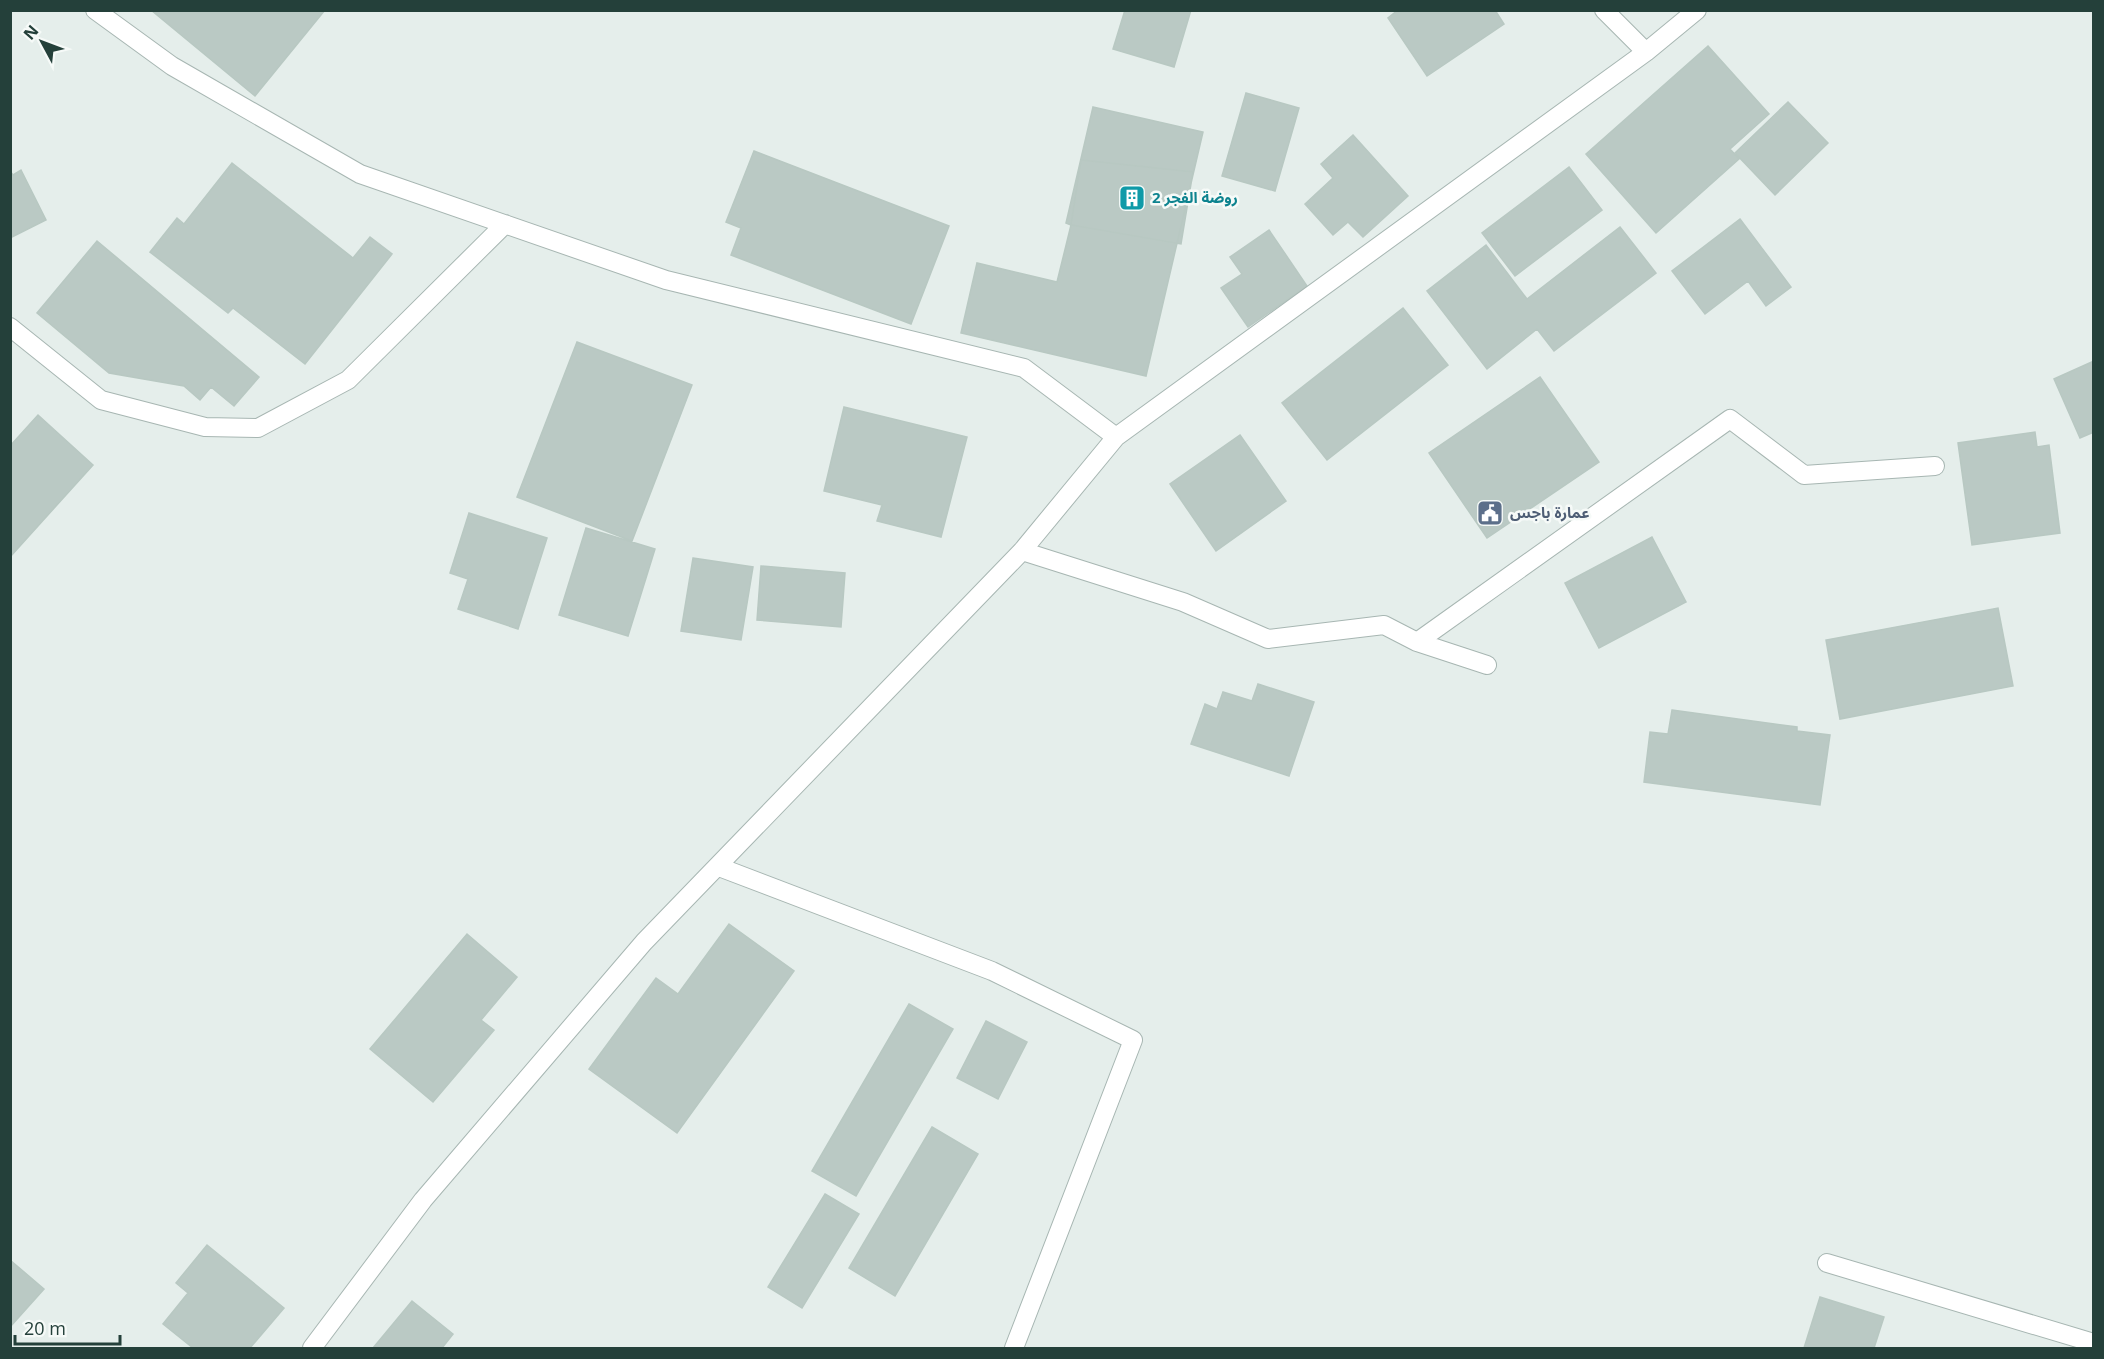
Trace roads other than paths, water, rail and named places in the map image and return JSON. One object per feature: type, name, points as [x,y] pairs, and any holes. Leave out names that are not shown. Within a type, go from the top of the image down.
[{"type":"street","points":[[94,10],[172,66],[360,174],[666,280],[1024,369],[1116,437]]},
{"type":"street","points":[[1604,10],[1646,52]]},
{"type":"street","points":[[312,1348],[423,1200],[644,942],[1022,551],[1116,437],[1646,52],[1697,10]]},
{"type":"street","points":[[10,327],[102,400],[206,427],[258,428],[348,380],[505,224]]},
{"type":"street","points":[[1417,642],[1730,419],[1804,475],[1935,466]]},
{"type":"street","points":[[1022,551],[1184,602],[1268,639],[1384,625],[1417,642],[1487,665]]},
{"type":"street","points":[[719,867],[992,971],[1134,1040],[1014,1348]]},
{"type":"street","points":[[1827,1263],[2094,1344]]},
{"type":"place","name":"روضة الفجر 2","points":[[1132,198]]},
{"type":"place","name":"عمارة باجس","points":[[1490,513]]}]
